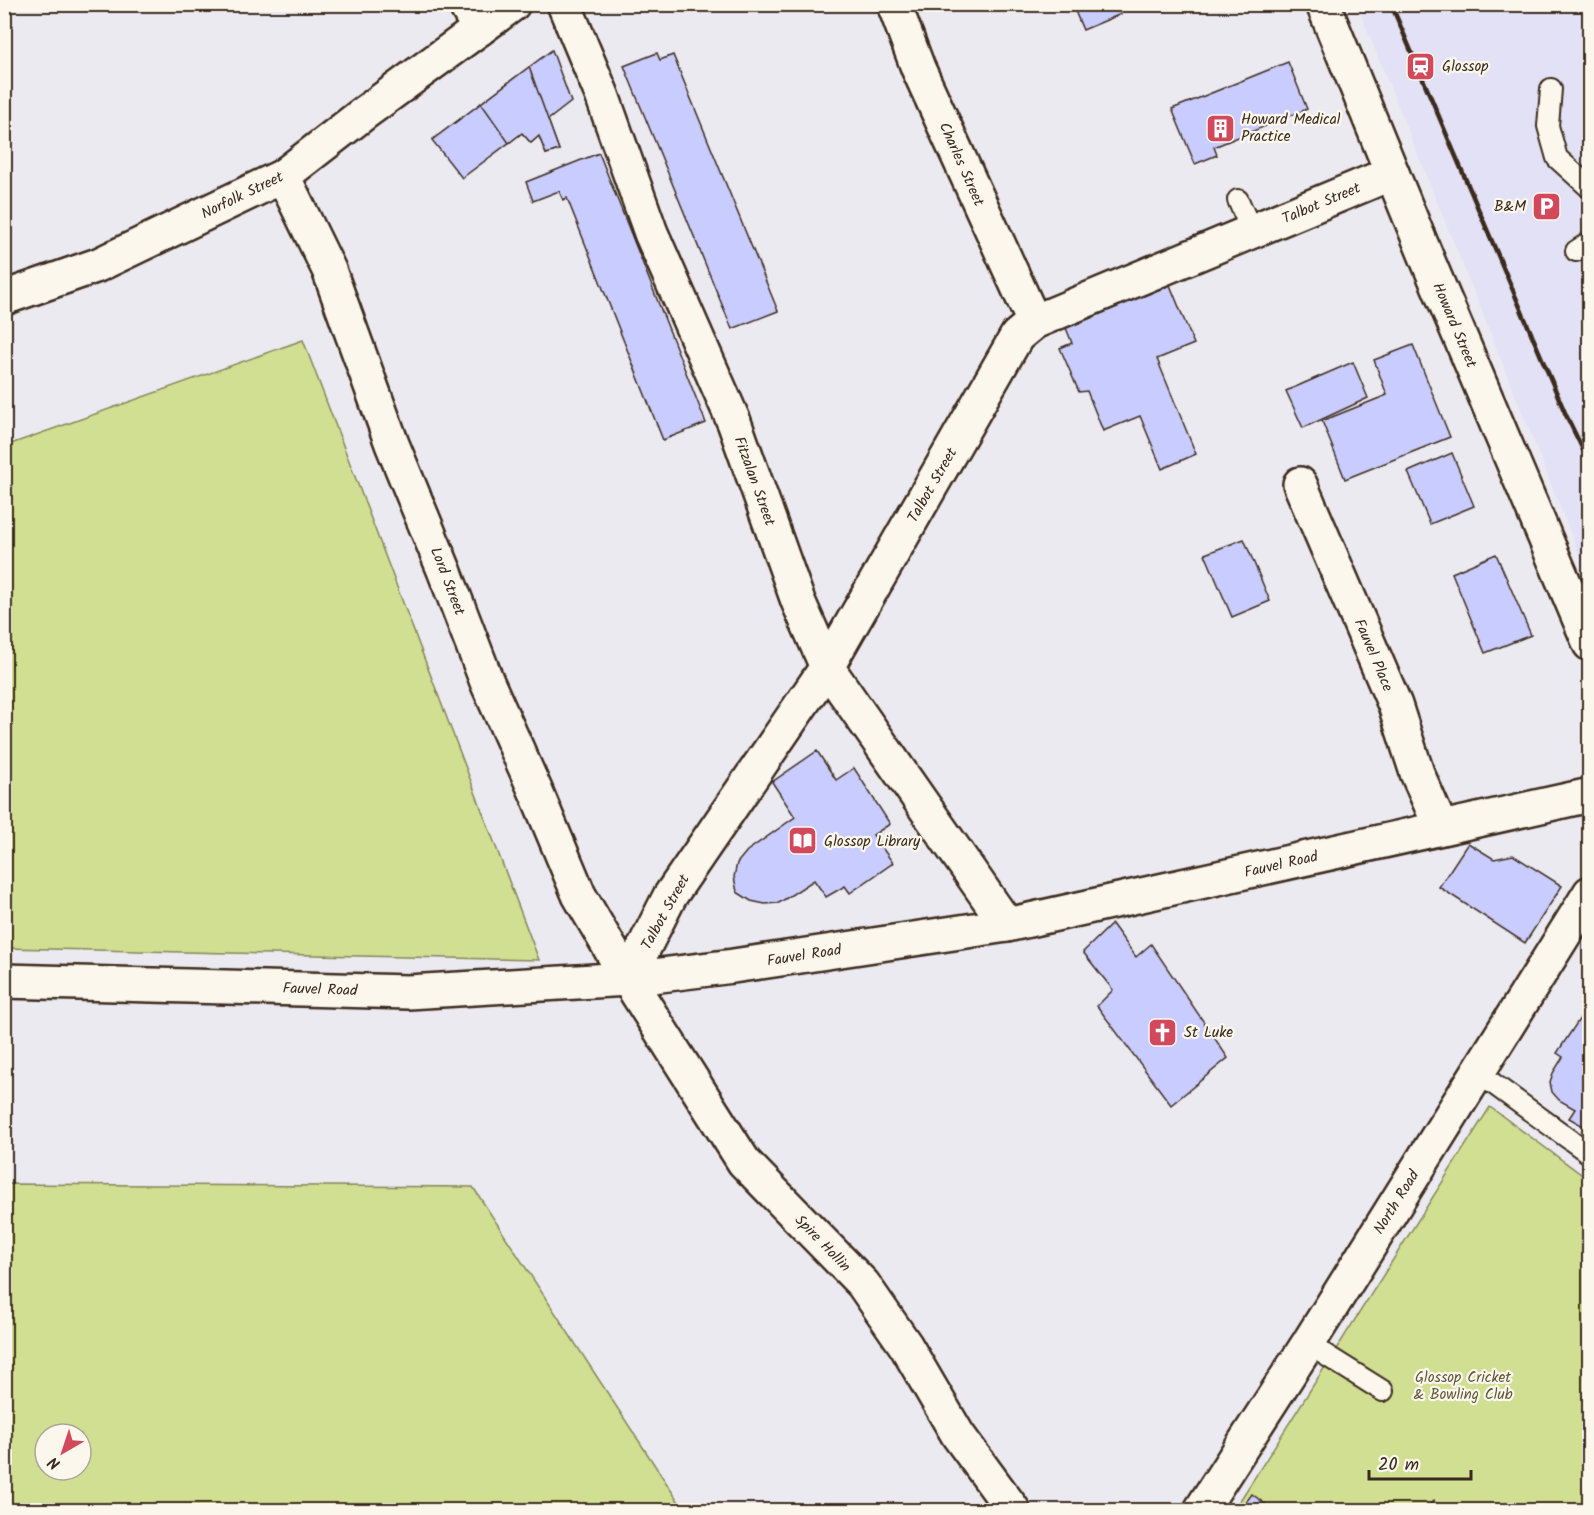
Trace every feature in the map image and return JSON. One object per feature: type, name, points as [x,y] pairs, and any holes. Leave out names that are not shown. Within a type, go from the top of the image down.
[{"type":"street","name":"Norfolk Street","points":[[4,298],[98,265],[283,176],[363,114],[472,17],[513,4]]},
{"type":"street","name":"Fitzalan Street","points":[[564,4],[602,95],[651,233],[734,422],[798,601],[827,667],[1007,925]]},
{"type":"street","name":"Charles Street","points":[[894,4],[918,68],[1034,322]]},
{"type":"street","name":"Howard Street","points":[[1323,4],[1590,644]]},
{"type":"street","name":"Talbot Street","points":[[628,979],[670,896],[827,667],[1017,336],[1034,322],[1392,173]]},
{"type":"street","name":"Lord Street","points":[[283,176],[329,270],[392,444],[487,682],[579,896],[628,979]]},
{"type":"street","name":"Fauvel Place","points":[[1300,484],[1395,705],[1418,773],[1441,828]]},
{"type":"street","name":"Fauvel Road","points":[[4,981],[408,992],[628,979],[733,966],[1007,925],[1590,795]]},
{"type":"street","name":"North Road","points":[[1201,1510],[1308,1344],[1590,893]]},
{"type":"street","name":"Spire Hollin","points":[[628,979],[744,1162],[863,1284],[906,1346],[958,1435],[1013,1510]]},
{"type":"lane","points":[[1551,89],[1548,126],[1557,158],[1590,188]]},
{"type":"lane","points":[[1238,200],[1252,232]]},
{"type":"lane","points":[[1477,1072],[1590,1154]]},
{"type":"lane","points":[[1308,1344],[1383,1391]]},
{"type":"shaded area","points":[[1357,5],[1589,5],[1589,579],[1475,295]]},
{"type":"green space","points":[[303,340],[539,960],[5,948],[5,446]]},
{"type":"green space","name":"Glossop Cricket & Bowling Club","points":[[1490,1107],[1589,1180],[1589,1510],[1234,1510]]},
{"type":"green space","points":[[5,1184],[473,1187],[684,1510],[5,1510]]},
{"type":"building","points":[[1072,4],[1117,4],[1121,14],[1083,30]]},
{"type":"building","points":[[552,50],[571,102],[548,120],[559,150],[546,154],[539,136],[531,143],[522,133],[462,178],[432,140]]},
{"type":"building","points":[[657,53],[660,60],[673,55],[778,311],[732,329],[624,66]]},
{"type":"building","name":"Howard Medical Practice","points":[[1288,62],[1307,109],[1214,147],[1217,155],[1195,164],[1172,109]]},
{"type":"building","points":[[529,67],[559,150],[546,154],[539,136],[531,143],[522,133],[509,143],[481,103]]},
{"type":"building","points":[[599,153],[706,423],[663,440],[567,198],[563,200],[559,191],[533,201],[526,182]]},
{"type":"building","points":[[1170,285],[1194,344],[1157,359],[1196,454],[1162,469],[1140,416],[1103,431],[1087,391],[1079,392],[1060,348],[1072,343],[1066,328]]},
{"type":"building","points":[[1413,345],[1450,437],[1345,479],[1322,421],[1387,395],[1374,360]]},
{"type":"building","points":[[1353,362],[1368,398],[1303,428],[1286,391]]},
{"type":"building","points":[[1452,453],[1474,506],[1430,524],[1408,472]]},
{"type":"building","points":[[1244,539],[1270,601],[1232,617],[1205,554]]},
{"type":"building","points":[[1496,554],[1531,635],[1485,653],[1452,573]]},
{"type":"building","points":[[817,751],[836,780],[854,768],[890,824],[873,835],[893,863],[850,893],[845,886],[826,897],[814,880],[779,903],[765,904],[751,901],[737,892],[734,877],[737,863],[747,851],[795,817],[772,782]]},
{"type":"building","points":[[1468,843],[1494,859],[1513,855],[1562,886],[1525,943],[1439,887]]},
{"type":"building","name":"St Luke","points":[[1112,924],[1136,957],[1151,944],[1228,1058],[1171,1105],[1097,1006],[1113,990],[1083,952]]},
{"type":"building","points":[[1590,1003],[1590,1130],[1569,1118],[1575,1109],[1559,1100],[1552,1092],[1550,1082],[1563,1057],[1557,1053]]},
{"type":"building","points":[[1252,1494],[1273,1510],[1249,1510],[1243,1506]]},
{"type":"building","points":[[1433,1501],[1445,1510],[1425,1510]]},
{"type":"railway","points":[[1391,4],[1566,415],[1590,464]]},
{"type":"place","name":"Glossop","points":[[1421,66]]},
{"type":"place","name":"Howard Medical Practice","points":[[1220,128]]},
{"type":"place","name":"B&M","points":[[1547,206]]},
{"type":"place","name":"Glossop Library","points":[[803,841]]},
{"type":"place","name":"St Luke","points":[[1163,1032]]}]
